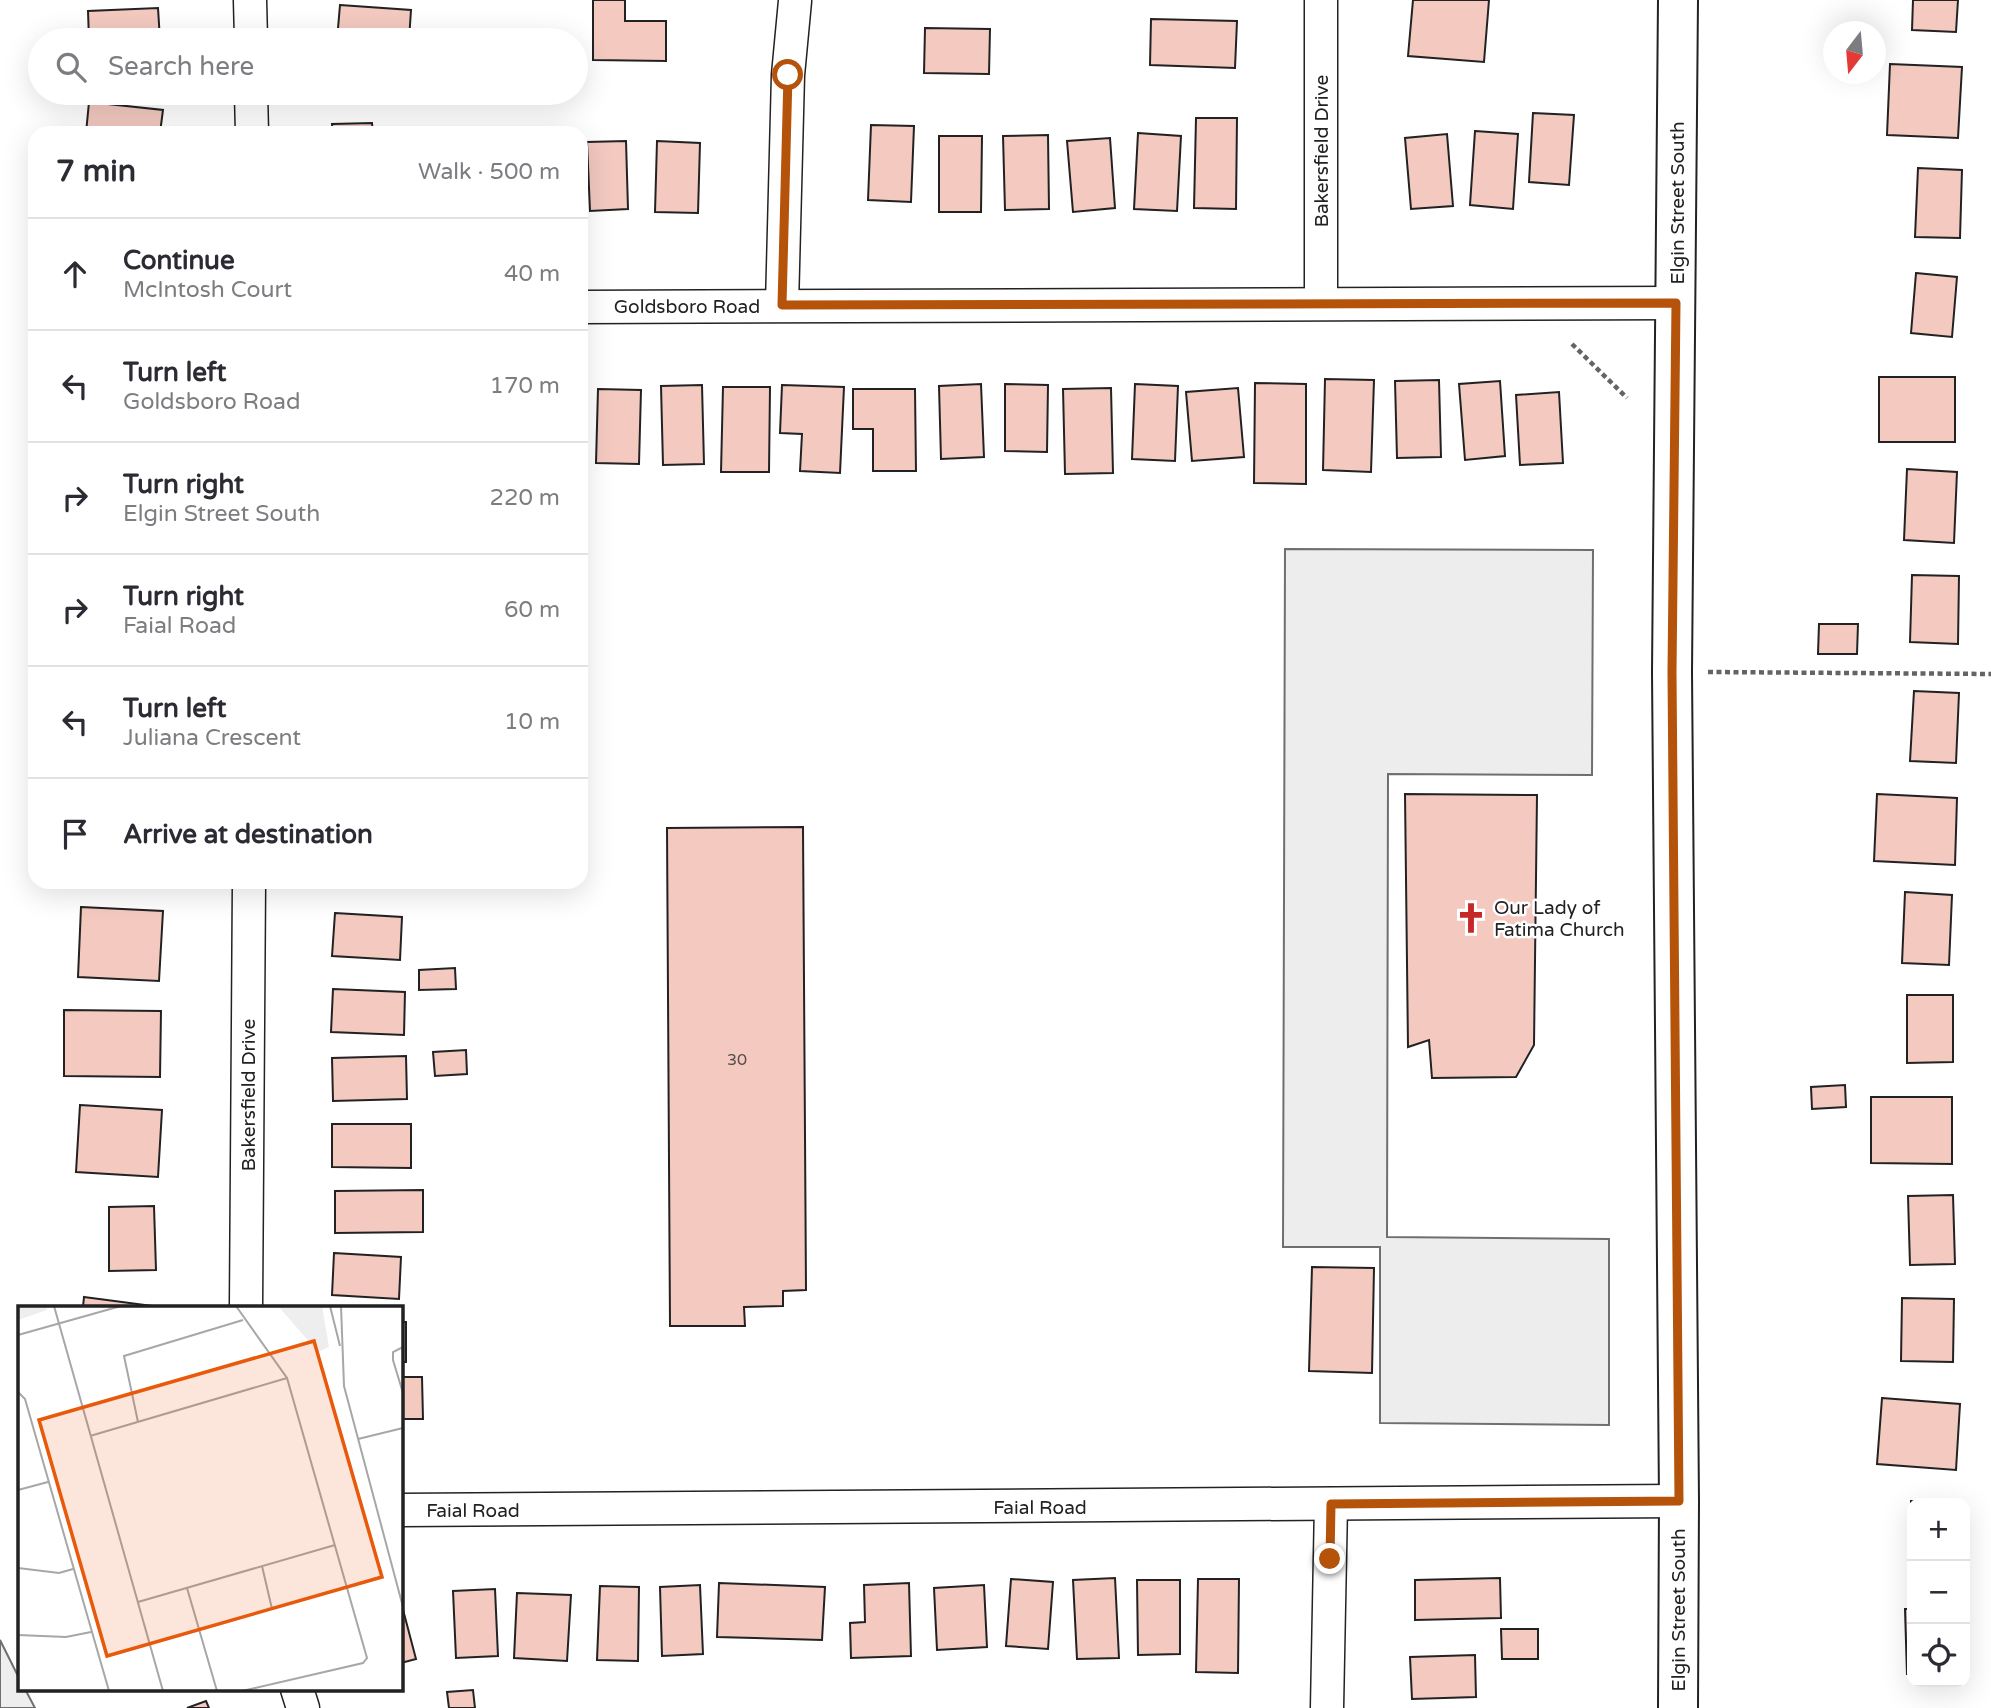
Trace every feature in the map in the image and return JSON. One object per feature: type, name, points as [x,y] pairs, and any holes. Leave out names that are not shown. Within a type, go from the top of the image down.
[{"type":"street","points":[[250,0],[251,28]]},
{"type":"street","name":"Bakersfield Drive","points":[[1321,0],[1321,303]]},
{"type":"street","name":"Elgin Street South","points":[[1678,0],[1672,672],[1679,1501],[1678,1708]]},
{"type":"street","points":[[782,305],[788,75],[795,1]]},
{"type":"street","points":[[251,105],[252,126]]},
{"type":"street","name":"Goldsboro Road","points":[[588,307],[1676,303]]},
{"type":"street","name":"Bakersfield Drive","points":[[246,1306],[249,889]]},
{"type":"street","name":"Faial Road","points":[[402,1510],[1679,1501]]},
{"type":"street","points":[[1327,1708],[1331,1504]]},
{"type":"street","points":[[297,1690],[303,1708]]},
{"type":"path","points":[[1572,344],[1627,398]]},
{"type":"path","points":[[1672,672],[1991,674]]},
{"type":"shaded area","points":[[1285,549],[1593,550],[1592,775],[1388,774],[1387,1237],[1609,1239],[1609,1425],[1380,1423],[1380,1247],[1283,1247]]},
{"type":"shaded area","points":[[0,1640],[18,1676],[18,1690],[26,1690],[35,1708],[0,1708]]},
{"type":"building","points":[[593,0],[625,0],[625,21],[666,21],[666,61],[593,60]]},
{"type":"building","points":[[1413,0],[1489,0],[1484,62],[1408,56]]},
{"type":"building","points":[[1913,0],[1958,0],[1956,32],[1912,30]]},
{"type":"building","points":[[340,5],[411,10],[410,28],[338,28]]},
{"type":"building","points":[[158,8],[159,28],[89,28],[88,11]]},
{"type":"building","points":[[1151,19],[1237,21],[1235,68],[1150,65]]},
{"type":"building","points":[[925,28],[990,29],[989,74],[924,73]]},
{"type":"building","points":[[1890,64],[1962,67],[1958,138],[1887,135]]},
{"type":"building","points":[[89,105],[163,110],[161,126],[87,126]]},
{"type":"building","points":[[1533,113],[1574,115],[1569,185],[1529,182]]},
{"type":"building","points":[[1196,118],[1237,118],[1236,209],[1194,208]]},
{"type":"building","points":[[372,123],[372,126],[332,126]]},
{"type":"building","points":[[871,125],[914,126],[911,202],[868,200]]},
{"type":"building","points":[[1475,131],[1518,134],[1513,209],[1470,205]]},
{"type":"building","points":[[1138,133],[1181,136],[1177,211],[1134,209]]},
{"type":"building","points":[[1447,134],[1453,206],[1411,209],[1405,138]]},
{"type":"building","points":[[1048,135],[1049,209],[1005,210],[1003,136]]},
{"type":"building","points":[[939,136],[982,136],[981,212],[939,212]]},
{"type":"building","points":[[1110,138],[1115,208],[1073,212],[1067,141]]},
{"type":"building","points":[[626,141],[628,209],[590,211],[588,142]]},
{"type":"building","points":[[657,141],[700,143],[698,213],[655,212]]},
{"type":"building","points":[[1918,168],[1962,170],[1960,238],[1915,237]]},
{"type":"building","points":[[1916,273],[1957,277],[1952,337],[1911,333]]},
{"type":"building","points":[[1879,377],[1955,377],[1955,442],[1879,442]]},
{"type":"building","points":[[1325,379],[1374,380],[1371,472],[1323,470]]},
{"type":"building","points":[[1439,380],[1441,457],[1397,458],[1395,381]]},
{"type":"building","points":[[1500,381],[1505,456],[1465,460],[1459,384]]},
{"type":"building","points":[[1255,383],[1306,384],[1306,484],[1254,483]]},
{"type":"building","points":[[981,384],[984,457],[941,459],[939,386]]},
{"type":"building","points":[[1005,384],[1048,385],[1047,452],[1005,451]]},
{"type":"building","points":[[1135,384],[1178,386],[1175,461],[1132,459]]},
{"type":"building","points":[[702,385],[704,464],[663,465],[661,386]]},
{"type":"building","points":[[782,385],[844,387],[840,473],[800,471],[802,434],[780,433]]},
{"type":"building","points":[[723,387],[770,387],[769,472],[721,472]]},
{"type":"building","points":[[1111,388],[1113,473],[1065,474],[1063,389]]},
{"type":"building","points":[[1238,388],[1244,457],[1192,461],[1186,392]]},
{"type":"building","points":[[598,389],[641,390],[639,464],[596,463]]},
{"type":"building","points":[[853,389],[915,389],[916,471],[873,471],[873,429],[853,429]]},
{"type":"building","points":[[1559,392],[1563,463],[1520,465],[1516,395]]},
{"type":"building","points":[[1907,469],[1957,472],[1954,543],[1904,540]]},
{"type":"building","points":[[1912,575],[1959,576],[1958,644],[1910,642]]},
{"type":"building","points":[[1819,624],[1858,624],[1857,654],[1818,654]]},
{"type":"building","points":[[1914,691],[1959,693],[1956,763],[1910,761]]},
{"type":"building","name":"Our Lady of Fatima Church","points":[[1405,794],[1537,795],[1534,1045],[1516,1077],[1432,1078],[1429,1040],[1408,1047]]},
{"type":"building","points":[[1877,794],[1957,798],[1955,865],[1874,861]]},
{"type":"building","points":[[803,827],[806,1290],[783,1291],[783,1306],[744,1307],[745,1326],[670,1326],[667,828]]},
{"type":"building","points":[[1905,892],[1952,895],[1949,965],[1902,963]]},
{"type":"building","points":[[81,907],[163,911],[159,981],[78,977]]},
{"type":"building","points":[[335,913],[402,917],[400,960],[332,956]]},
{"type":"building","points":[[455,968],[456,989],[419,990],[419,970]]},
{"type":"building","points":[[333,989],[405,992],[404,1035],[331,1032]]},
{"type":"building","points":[[1907,995],[1953,995],[1953,1062],[1907,1063]]},
{"type":"building","points":[[64,1010],[161,1011],[160,1077],[64,1076]]},
{"type":"building","points":[[466,1050],[467,1074],[435,1076],[433,1052]]},
{"type":"building","points":[[406,1056],[407,1099],[333,1101],[332,1058]]},
{"type":"building","points":[[1845,1085],[1846,1107],[1812,1109],[1811,1087]]},
{"type":"building","points":[[1871,1097],[1952,1097],[1952,1164],[1871,1163]]},
{"type":"building","points":[[80,1105],[162,1110],[158,1177],[76,1172]]},
{"type":"building","points":[[332,1124],[411,1124],[411,1168],[332,1167]]},
{"type":"building","points":[[423,1190],[423,1232],[335,1233],[335,1191]]},
{"type":"building","points":[[1953,1195],[1955,1264],[1910,1265],[1908,1196]]},
{"type":"building","points":[[154,1206],[156,1270],[109,1271],[109,1207]]},
{"type":"building","points":[[334,1253],[401,1257],[399,1299],[332,1295]]},
{"type":"building","points":[[1312,1267],[1374,1268],[1372,1373],[1309,1371]]},
{"type":"building","points":[[84,1297],[152,1306],[83,1306]]},
{"type":"building","points":[[1902,1298],[1954,1299],[1953,1362],[1901,1361]]},
{"type":"building","points":[[402,1322],[406,1322],[406,1362],[402,1362]]},
{"type":"building","points":[[402,1377],[422,1377],[423,1419],[402,1419]]},
{"type":"building","points":[[1882,1398],[1960,1404],[1956,1470],[1877,1464]]},
{"type":"building","points":[[1115,1578],[1119,1658],[1077,1659],[1073,1580]]},
{"type":"building","points":[[1500,1578],[1501,1618],[1415,1620],[1415,1580]]},
{"type":"building","points":[[1011,1579],[1053,1582],[1048,1649],[1006,1646]]},
{"type":"building","points":[[1198,1579],[1239,1579],[1238,1673],[1196,1672]]},
{"type":"building","points":[[1137,1580],[1180,1580],[1180,1654],[1138,1655]]},
{"type":"building","points":[[719,1583],[825,1587],[822,1640],[717,1637]]},
{"type":"building","points":[[909,1583],[911,1656],[851,1658],[850,1623],[865,1622],[864,1585]]},
{"type":"building","points":[[700,1585],[703,1654],[662,1656],[660,1587]]},
{"type":"building","points":[[984,1585],[987,1647],[937,1650],[934,1588]]},
{"type":"building","points":[[600,1586],[639,1587],[638,1661],[597,1660]]},
{"type":"building","points":[[495,1589],[498,1656],[456,1658],[453,1591]]},
{"type":"building","points":[[517,1593],[571,1595],[567,1661],[514,1658]]},
{"type":"building","points":[[402,1606],[416,1659],[402,1663]]},
{"type":"building","points":[[1905,1609],[1907,1609],[1907,1674]]},
{"type":"building","points":[[1501,1629],[1538,1629],[1538,1659],[1502,1659]]},
{"type":"building","points":[[1475,1655],[1476,1697],[1412,1699],[1410,1657]]},
{"type":"building","points":[[473,1690],[475,1708],[449,1708],[447,1692]]},
{"type":"building","points":[[206,1701],[209,1708],[187,1708]]},
{"type":"place","name":"Our Lady of Fatima Church","points":[[1471,918]]},
{"type":"route","points":[[788,75],[782,305],[1676,303],[1672,672],[1679,1501],[1331,1504],[1330,1559]]}]
